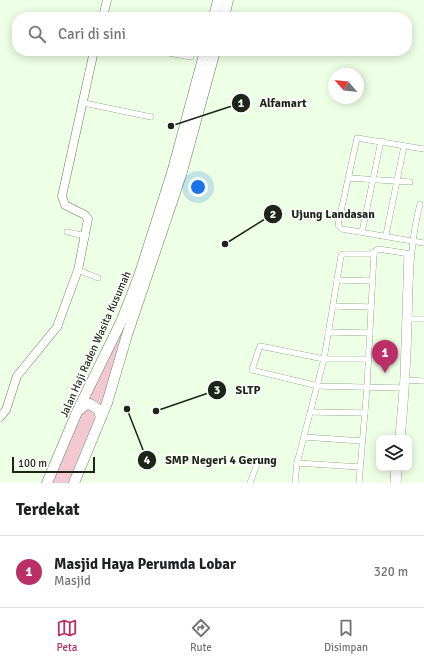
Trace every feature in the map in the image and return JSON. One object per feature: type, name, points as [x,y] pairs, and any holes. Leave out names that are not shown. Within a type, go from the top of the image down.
[{"type":"highway","points":[[215,12],[218,0]]},
{"type":"highway","points":[[225,12],[228,0]]},
{"type":"highway","name":"Jalan Haji Raden Wasita Kusumah","points":[[48,483],[77,412],[128,304],[177,174],[204,56]]},
{"type":"highway","name":"Jalan Haji Raden Wasita Kusumah","points":[[74,483],[101,418],[213,56]]},
{"type":"highway","points":[[77,412],[85,405],[90,404],[99,410],[101,418]]},
{"type":"street","points":[[103,12],[107,0]]},
{"type":"street","points":[[0,417],[6,410],[17,376],[57,327],[68,302],[78,270],[88,221],[87,217],[65,205],[62,196],[93,56]]},
{"type":"street","points":[[186,56],[191,57]]},
{"type":"street","points":[[84,102],[151,117]]},
{"type":"street","points":[[424,149],[359,137],[355,142],[349,178],[338,224],[339,228],[386,235],[424,243]]},
{"type":"street","points":[[362,232],[372,179],[382,141]]},
{"type":"street","points":[[386,235],[404,146]]},
{"type":"street","points":[[349,178],[410,182]]},
{"type":"street","points":[[402,435],[409,254],[420,204]]},
{"type":"street","points":[[67,232],[86,236]]},
{"type":"street","points":[[358,483],[369,360],[374,254],[375,250],[378,249],[409,254]]},
{"type":"street","points":[[295,483],[297,463],[312,412],[324,359],[342,254],[374,254]]},
{"type":"street","points":[[78,270],[98,278]]},
{"type":"street","points":[[337,280],[373,281]]},
{"type":"street","points":[[333,306],[371,307]]},
{"type":"street","points":[[407,318],[424,319]]},
{"type":"street","points":[[328,332],[370,333]]},
{"type":"street","points":[[369,360],[324,359],[260,346],[252,369],[253,371],[318,386],[402,388]]},
{"type":"street","points":[[405,380],[424,381]]},
{"type":"street","points":[[398,435],[402,388],[405,380]]},
{"type":"street","points":[[312,412],[365,413]]},
{"type":"street","points":[[304,437],[362,441]]},
{"type":"street","points":[[250,483],[258,461],[272,462]]},
{"type":"street","points":[[297,463],[360,467]]},
{"type":"street","points":[[393,483],[394,471]]},
{"type":"street","points":[[398,483],[399,471]]},
{"type":"shaded area","points":[[138,291],[104,408],[97,402],[85,401]]},
{"type":"shaded area","points":[[89,405],[98,414],[69,483],[51,483],[83,408]]},
{"type":"place","name":"Alfamart","points":[[171,126]]},
{"type":"place","name":"Ujung Landasan","points":[[225,244]]},
{"type":"place","name":"Masjid Haya Perumda Lobar","points":[[385,373]]},
{"type":"place","name":"SMP Negeri 4 Gerung","points":[[127,409]]},
{"type":"place","name":"SLTP","points":[[156,411]]}]
